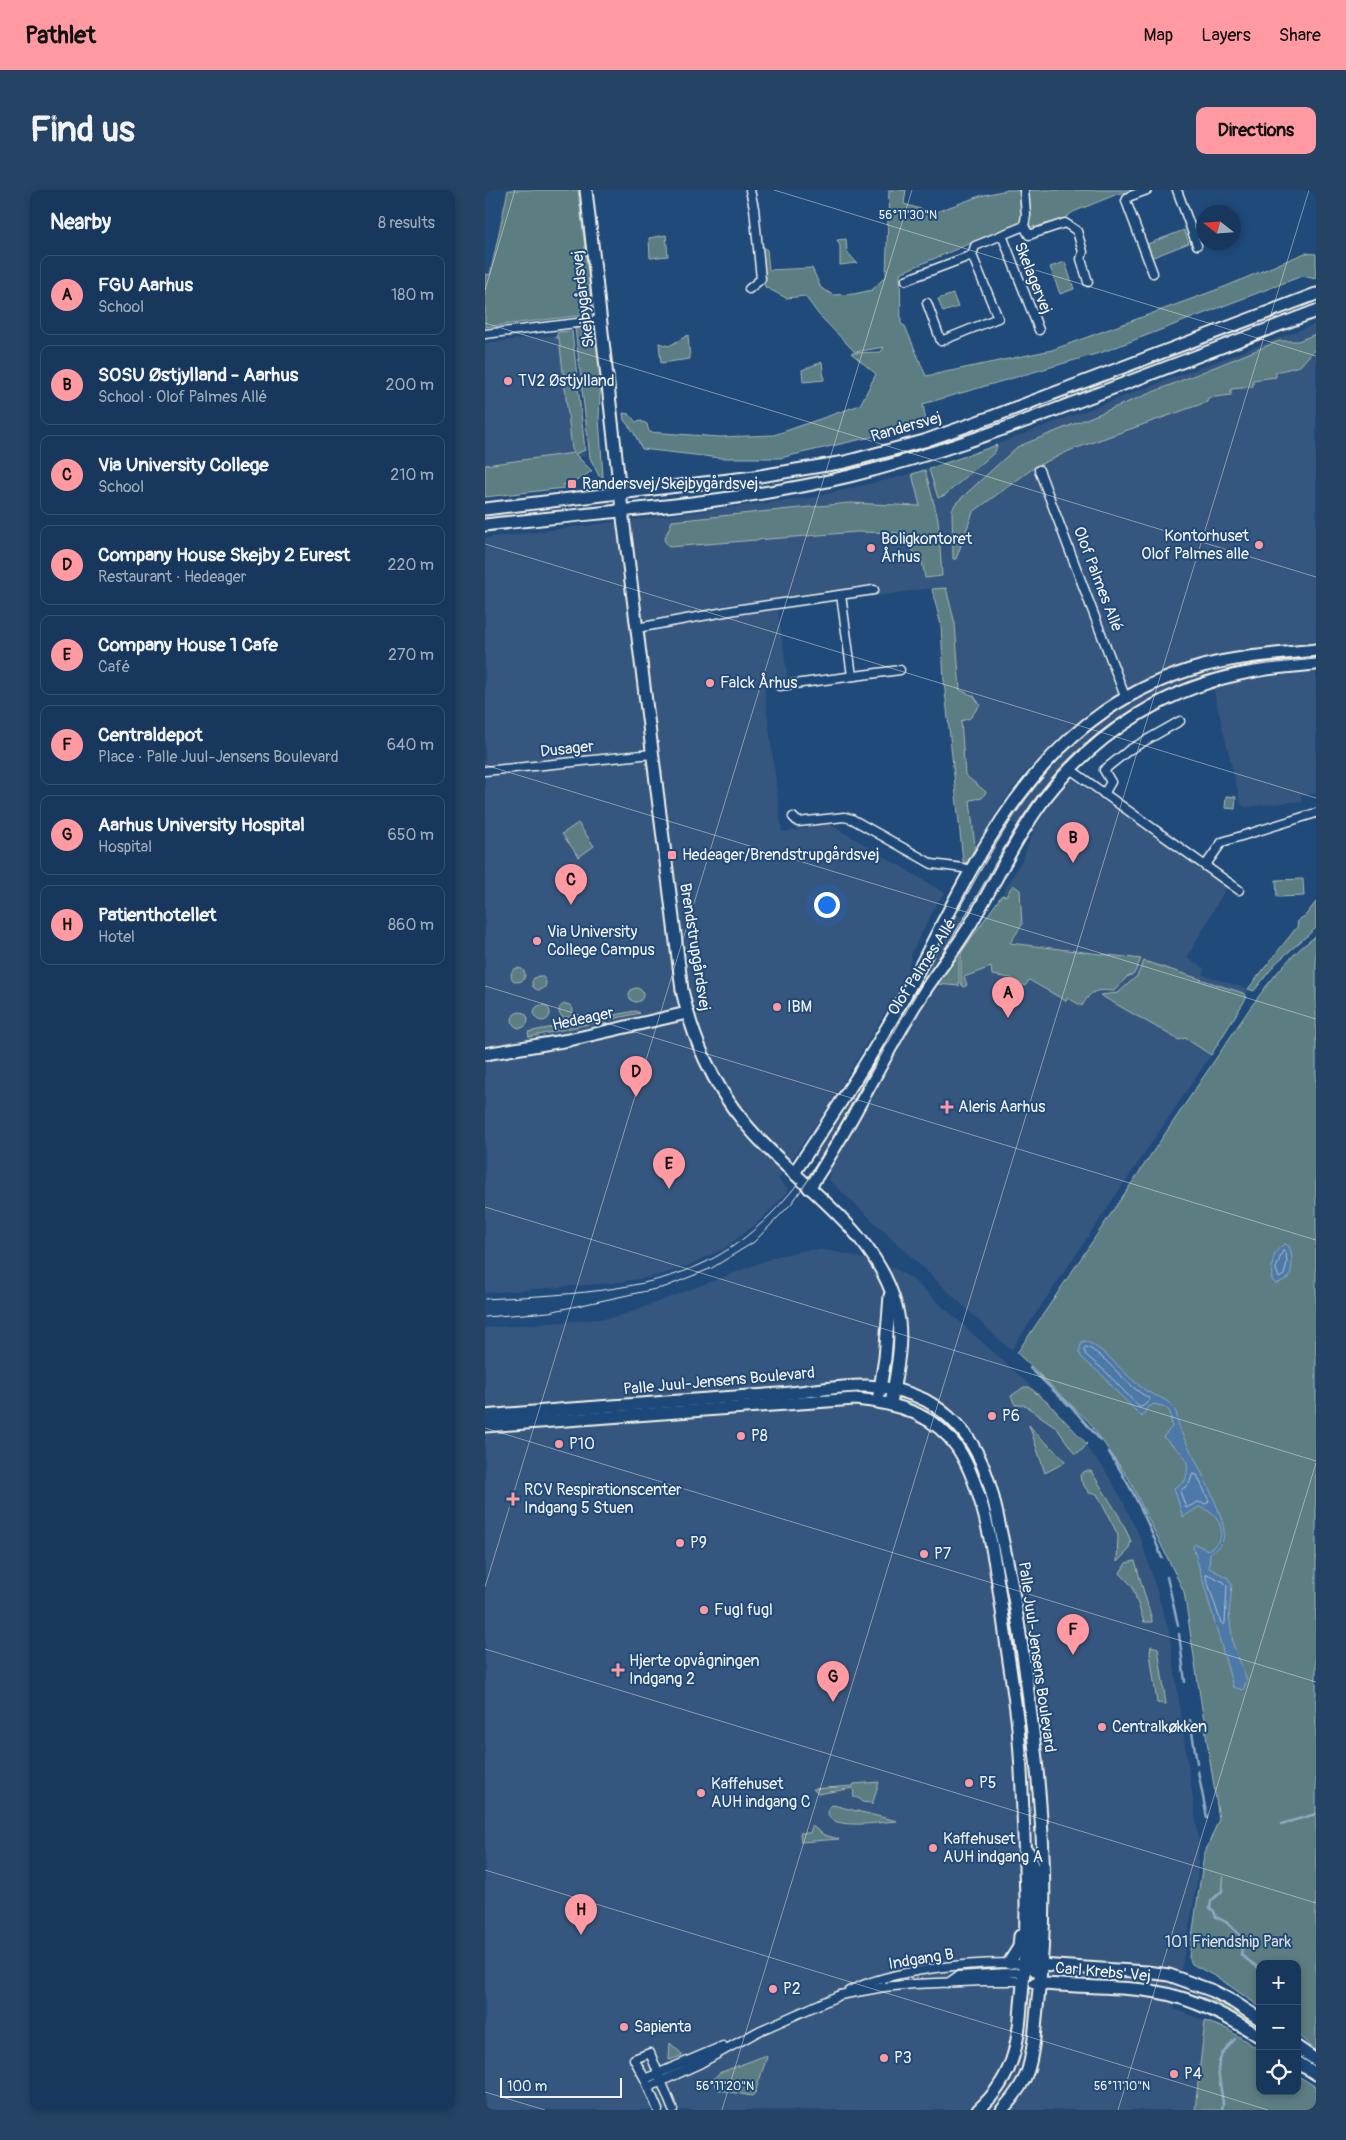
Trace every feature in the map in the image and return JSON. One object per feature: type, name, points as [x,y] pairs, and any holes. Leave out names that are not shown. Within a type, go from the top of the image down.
[{"type":"street","name":"Skejbygårdsvej","points":[[586,190],[622,510]]},
{"type":"street","points":[[749,190],[754,208],[761,280],[749,289]]},
{"type":"street","name":"Skelagervej","points":[[1024,190],[1026,215],[1024,226],[1029,235],[1065,223],[1077,231],[1083,252],[1081,258],[1088,282]]},
{"type":"street","points":[[1147,190],[1128,197],[1125,201],[1153,273]]},
{"type":"street","points":[[1177,190],[1196,242]]},
{"type":"street","name":"Skelagervej","points":[[906,280],[972,255],[975,246],[1024,226]]},
{"type":"street","name":"Skelagervej","points":[[1002,235],[1039,330]]},
{"type":"street","points":[[927,303],[941,341],[998,318],[972,255]]},
{"type":"street","name":"Randersvej","points":[[485,509],[754,477],[836,464],[924,441],[1316,294]]},
{"type":"street","name":"Randersvej","points":[[485,525],[622,510],[780,489],[848,476],[929,455],[996,432],[1316,311]]},
{"type":"street","points":[[485,334],[602,320]]},
{"type":"street","name":"Olof Palmes Allé","points":[[1039,470],[1126,699]]},
{"type":"street","name":"Brendstrupgårdsvej","points":[[622,510],[682,990],[687,1012],[696,1039],[726,1098],[745,1123],[809,1188],[860,1236],[878,1264],[891,1292],[898,1316],[898,1358],[884,1392]]},
{"type":"street","points":[[637,628],[741,609],[874,590]]},
{"type":"street","points":[[841,595],[852,676]]},
{"type":"street","name":"Olof Palmes Allé","points":[[794,1173],[852,1086],[913,980],[942,921],[1009,808],[1044,764],[1087,725],[1126,699],[1173,676],[1203,666],[1247,658],[1316,650]]},
{"type":"street","name":"Olof Palmes Allé","points":[[809,1188],[921,995],[970,925],[1030,821],[1070,769],[1116,728],[1141,712],[1179,693],[1207,682],[1242,673],[1316,664]]},
{"type":"street","points":[[779,686],[900,670]]},
{"type":"street","points":[[1104,794],[1111,782],[1104,770],[1129,750],[1180,721]]},
{"type":"street","name":"Dusager","points":[[485,771],[652,754]]},
{"type":"street","points":[[1070,769],[1239,890]]},
{"type":"street","points":[[1205,866],[1222,842],[1316,813]]},
{"type":"street","points":[[793,817],[797,822],[844,817],[852,819],[931,864],[963,868],[971,872]]},
{"type":"street","name":"Hedeager","points":[[485,1054],[569,1040],[687,1012]]},
{"type":"street","points":[[884,1392],[891,1292]]},
{"type":"street","name":"Palle Juul-Jensens Boulevard","points":[[485,1416],[760,1396],[811,1391],[829,1387],[884,1392],[924,1400],[941,1410],[967,1436],[979,1455],[993,1500],[1019,1621],[1037,1766],[1042,1826],[1044,1889],[1019,2030],[1012,2059],[1007,2073],[995,2093],[978,2110]]},
{"type":"street","name":"Palle Juul-Jensens Boulevard","points":[[485,1426],[792,1403],[844,1392],[884,1392]]},
{"type":"street","name":"Palle Juul-Jensens Boulevard","points":[[884,1392],[891,1404],[918,1414],[933,1423],[945,1433],[962,1455],[978,1493],[996,1573],[1018,1727],[1027,1944],[1030,1969],[1040,1983],[1033,2050],[1027,2072],[1016,2092],[1002,2110]]},
{"type":"street","points":[[649,2087],[748,2037],[840,1995],[883,1987],[948,1983],[958,1976],[1030,1969],[1036,1903],[1034,1871],[1024,1838]]},
{"type":"street","points":[[1009,1963],[1019,1947],[1025,1882]]},
{"type":"street","name":"Indgang B","points":[[840,1995],[858,1986],[914,1971],[1009,1963],[1030,1969]]},
{"type":"street","name":"Carl Krebs' Vej","points":[[1030,1969],[1040,1983],[1145,1990],[1172,1996],[1206,2007],[1256,2035]]},
{"type":"street","name":"Carl Krebs' Vej","points":[[1030,1969],[1147,1972],[1169,1975],[1213,1991],[1256,2016]]},
{"type":"street","points":[[645,2078],[748,2037]]},
{"type":"street","points":[[1301,2050],[1316,2060]]},
{"type":"street","points":[[658,2110],[645,2078],[634,2059],[650,2053],[673,2110]]},
{"type":"street","points":[[1301,2065],[1316,2074]]},
{"type":"shaded area","points":[[1316,324],[1316,643],[1239,652],[1203,659],[1156,676],[1099,707],[1060,738],[1023,775],[998,810],[967,863],[963,861],[944,681],[941,625],[932,588],[778,610],[788,681],[764,685],[782,832],[830,824],[945,893],[938,901],[913,950],[906,978],[833,1099],[778,1179],[788,1188],[788,1192],[756,1224],[725,1248],[685,1267],[653,1277],[612,1283],[485,1293],[485,538],[814,497],[902,476],[989,447]]},
{"type":"shaded area","points":[[571,333],[586,456],[485,468],[485,343]]},
{"type":"shaded area","points":[[1316,652],[1316,662],[1230,673],[1109,731],[1023,829],[1006,818],[1079,734],[1139,695],[1216,665]]},
{"type":"shaded area","points":[[1316,671],[1316,794],[1301,795],[1302,801],[1246,807],[1241,805],[1213,688],[1239,681]]},
{"type":"shaded area","points":[[1071,778],[1227,886],[1187,958],[1204,968],[1203,975],[1248,989],[1247,997],[1211,1055],[1012,1349],[1005,1345],[828,1179],[832,1164],[917,1016],[958,954],[1002,895],[1023,858],[1035,827],[1051,802]]},
{"type":"shaded area","points":[[951,911],[970,922],[822,1163],[814,1157],[915,982]]},
{"type":"shaded area","points":[[805,1250],[826,1250],[851,1255],[896,1269],[911,1278],[1051,1404],[1103,1467],[1122,1499],[1142,1542],[1169,1631],[1199,1842],[1197,1884],[1174,2009],[1205,2021],[1195,2110],[485,2110],[485,1328],[611,1318],[778,1256]]},
{"type":"green space","points":[[508,190],[578,190],[593,314],[485,327],[485,274],[490,275]]},
{"type":"green space","points":[[889,190],[906,190],[904,204],[933,213],[980,196],[1007,190],[1137,190],[1120,193],[1073,212],[1065,218],[1034,228],[1035,226],[1031,227],[1021,222],[900,273],[901,324],[905,326],[926,376],[1052,350],[1224,287],[1305,253],[1316,254],[1316,279],[1302,276],[1103,352],[923,404],[926,421],[910,428],[780,458],[721,458],[642,449],[634,433],[624,420],[623,413],[629,414],[636,422],[641,421],[647,424],[649,432],[720,437],[774,435],[860,405],[876,374],[851,353],[881,352],[884,347],[855,352],[819,315],[805,296],[786,298],[765,287],[759,242],[767,250],[769,270],[812,268],[821,288],[833,295],[854,294],[872,290],[886,276]]},
{"type":"green space","points":[[1184,230],[1189,243],[1151,258],[1145,245]]},
{"type":"green space","points":[[666,235],[668,256],[650,258],[649,238]]},
{"type":"green space","points":[[846,239],[847,252],[857,263],[840,265],[840,246],[837,240]]},
{"type":"green space","points":[[1065,262],[1074,289],[1060,294],[1050,267]]},
{"type":"green space","points":[[953,294],[958,307],[943,312],[938,299]]},
{"type":"green space","points":[[588,326],[596,330],[601,372],[599,418],[603,477],[599,476],[590,458],[575,328]]},
{"type":"green space","points":[[572,331],[585,450],[575,454],[592,471],[576,481],[563,485],[564,488],[485,497],[485,465],[574,453],[559,338],[556,338],[558,332]]},
{"type":"green space","points":[[1316,334],[1316,348],[1300,366],[1276,372],[1276,377],[1253,380],[1253,387],[1231,389],[1231,395],[1208,398],[1207,402],[1071,450],[1035,467],[973,512],[956,559],[953,559],[952,510],[956,503],[1017,447],[1279,341],[1298,341]]},
{"type":"green space","points":[[688,335],[690,359],[661,363],[659,343],[669,346]]},
{"type":"green space","points":[[822,362],[824,380],[803,382],[802,370]]},
{"type":"green space","points":[[997,445],[995,452],[945,495],[938,498],[929,469]]},
{"type":"green space","points":[[925,470],[938,519],[942,576],[925,578],[922,560],[913,551],[908,533],[857,532],[669,547],[664,540],[672,521],[849,503],[920,506],[912,474]]},
{"type":"green space","points":[[946,588],[955,624],[960,690],[974,696],[980,705],[970,718],[961,721],[965,775],[986,792],[982,798],[970,800],[975,848],[967,863],[963,861],[944,681],[941,625],[932,589]]},
{"type":"green space","points":[[1226,796],[1236,797],[1235,809],[1225,808]]},
{"type":"green space","points":[[578,823],[594,846],[579,857],[562,834]]},
{"type":"green space","points":[[1303,879],[1304,896],[1277,897],[1276,880]]},
{"type":"green space","points":[[1013,885],[1020,890],[1022,925],[1010,943],[1141,959],[1134,974],[1127,977],[1114,991],[1095,992],[1089,996],[1082,1006],[1068,998],[1066,1001],[1029,980],[1025,986],[1011,978],[992,975],[991,967],[964,977],[967,985],[964,987],[961,984],[961,953],[1002,895],[1006,896]]},
{"type":"green space","points":[[1316,902],[1316,928],[1276,963],[1254,991],[1248,989],[1297,927],[1298,920],[1305,916]]},
{"type":"green space","name":"101 Friendship Park","points":[[1316,936],[1316,2051],[1301,2038],[1301,1960],[1256,1960],[1256,2004],[1220,1979],[1192,1964],[1189,1957],[1204,1855],[1219,1819],[1184,1592],[1129,1479],[1089,1422],[1017,1353],[1250,1008],[1288,960]]},
{"type":"green space","points":[[959,954],[959,986],[937,984]]},
{"type":"green space","points":[[1144,961],[1243,993],[1247,997],[1211,1055],[1185,1038],[1179,1040],[1100,995],[1118,993],[1137,976]]},
{"type":"green space","points":[[515,968],[521,968],[525,975],[521,982],[515,982],[511,978],[511,972]]},
{"type":"green space","points":[[536,976],[542,976],[546,983],[542,990],[536,990],[532,986],[532,980]]},
{"type":"green space","points":[[633,988],[639,988],[643,995],[639,1002],[633,1002],[629,998],[629,992]]},
{"type":"green space","points":[[563,1004],[569,1004],[573,1011],[569,1018],[563,1018],[559,1014],[559,1008]]},
{"type":"green space","points":[[542,1005],[550,1013],[542,1021],[534,1013]]},
{"type":"green space","points":[[635,1011],[640,1013],[529,1037],[528,1032]]},
{"type":"green space","points":[[520,1012],[528,1020],[520,1028],[512,1020]]},
{"type":"green space","points":[[1024,1387],[1029,1387],[1049,1404],[1087,1444],[1082,1450],[1075,1454],[1056,1427],[1024,1405],[1015,1405],[1011,1396]]},
{"type":"green space","points":[[1029,1425],[1061,1456],[1065,1461],[1064,1463],[1045,1473]]},
{"type":"green space","points":[[1085,1471],[1091,1471],[1119,1516],[1131,1541],[1128,1551],[1117,1562],[1118,1535],[1097,1494],[1089,1493],[1081,1481],[1080,1475]]},
{"type":"green space","points":[[1135,1561],[1152,1622],[1144,1622],[1132,1586],[1120,1573],[1126,1563]]},
{"type":"green space","points":[[1151,1646],[1158,1648],[1166,1704],[1157,1703],[1150,1653]]},
{"type":"green space","points":[[879,1782],[872,1805],[854,1797],[853,1788],[818,1794],[813,1789],[853,1786],[854,1784]]},
{"type":"green space","points":[[833,1805],[897,1821],[852,1824],[835,1821],[829,1817],[828,1813],[829,1807]]},
{"type":"green space","points":[[812,1826],[824,1835],[839,1839],[801,1842],[800,1833],[810,1833]]},
{"type":"green space","points":[[1183,1991],[1231,2007],[1256,2022],[1256,2028],[1213,2005],[1183,1993]]},
{"type":"green space","points":[[1205,2021],[1227,2029],[1256,2047],[1256,2095],[1301,2095],[1301,2078],[1316,2087],[1316,2110],[1195,2110]]},
{"type":"green space","points":[[670,2043],[682,2054],[682,2056],[669,2060]]},
{"type":"green space","points":[[764,2056],[767,2057],[755,2093],[752,2096],[719,2090],[712,2081],[719,2073]]},
{"type":"water","points":[[1285,1244],[1289,1246],[1292,1258],[1291,1270],[1289,1278],[1276,1284],[1272,1280],[1273,1259],[1277,1250]]},
{"type":"water","points":[[1086,1341],[1102,1351],[1145,1390],[1164,1399],[1175,1410],[1180,1430],[1220,1514],[1224,1536],[1222,1542],[1210,1553],[1209,1568],[1228,1578],[1232,1585],[1229,1614],[1233,1644],[1247,1680],[1243,1690],[1233,1687],[1193,1546],[1195,1544],[1208,1550],[1215,1545],[1220,1539],[1220,1526],[1213,1514],[1199,1507],[1183,1517],[1174,1488],[1185,1481],[1187,1466],[1186,1460],[1180,1451],[1163,1437],[1172,1427],[1170,1412],[1165,1407],[1154,1404],[1147,1408],[1142,1417],[1103,1376],[1082,1358],[1079,1352],[1082,1342]]},
{"type":"waterway","points":[[1030,1368],[1075,1411],[1100,1440]]},
{"type":"waterway","points":[[1109,1452],[1139,1504],[1162,1558]]},
{"type":"waterway","points":[[1167,1577],[1178,1625]]},
{"type":"waterway","points":[[1179,1634],[1185,1682]]},
{"type":"waterway","points":[[1190,1720],[1197,1763]]},
{"type":"waterway","points":[[1198,1771],[1207,1818]]},
{"type":"waterway","points":[[1281,1824],[1316,1814]]},
{"type":"waterway","points":[[1223,1877],[1222,1891],[1211,1901],[1210,1908],[1214,1911],[1216,1917],[1226,1922],[1241,1936],[1242,1939],[1238,1944],[1242,1948],[1241,1955],[1256,1966]]},
{"type":"waterway","points":[[1222,2110],[1219,2062],[1222,2054],[1235,2039]]},
{"type":"tram line","points":[[485,1317],[549,1312],[665,1287],[712,1268],[754,1242],[792,1203],[811,1176],[915,996],[964,918],[1014,831],[1051,778],[1072,756],[1120,718],[1146,702],[1174,689],[1202,678],[1232,670],[1316,659]]},
{"type":"tram line","points":[[934,954],[993,849],[1014,816],[1038,784],[1064,754],[1093,727],[1127,704]]},
{"type":"tram line","points":[[485,1299],[570,1294],[628,1286],[683,1272],[721,1254],[746,1236],[780,1205],[799,1182]]},
{"type":"place","name":"TV2 Østjylland","points":[[508,381]]},
{"type":"place","name":"Randersvej/Skejbygårdsvej","points":[[572,484]]},
{"type":"place","name":"Kontorhuset Olof Palmes alle","points":[[1259,545]]},
{"type":"place","name":"Boligkontoret Århus","points":[[871,548]]},
{"type":"place","name":"Falck Århus","points":[[710,683]]},
{"type":"place","name":"Hedeager/Brendstrupgårdsvej","points":[[672,855]]},
{"type":"place","name":"SOSU Østjylland - Aarhus","points":[[1073,863]]},
{"type":"place","name":"Via University College","points":[[571,905]]},
{"type":"place","name":"Via University College Campus","points":[[537,941]]},
{"type":"place","name":"IBM","points":[[777,1007]]},
{"type":"place","name":"FGU Aarhus","points":[[1008,1018]]},
{"type":"place","name":"Company House Skejby 2 Eurest","points":[[636,1097]]},
{"type":"place","name":"Aleris Aarhus","points":[[947,1107]]},
{"type":"place","name":"Company House 1 Cafe","points":[[669,1189]]},
{"type":"place","name":"P6","points":[[992,1416]]},
{"type":"place","name":"P8","points":[[741,1436]]},
{"type":"place","name":"P10","points":[[559,1444]]},
{"type":"place","name":"RCV Respirationscenter Indgang 5 Stuen","points":[[513,1499]]},
{"type":"place","name":"P9","points":[[680,1543]]},
{"type":"place","name":"P7","points":[[924,1554]]},
{"type":"place","name":"Fugl fugl","points":[[704,1610]]},
{"type":"place","name":"Centraldepot","points":[[1073,1655]]},
{"type":"place","name":"Hjerte opvågningen Indgang 2","points":[[618,1670]]},
{"type":"place","name":"Aarhus University Hospital","points":[[833,1702]]},
{"type":"place","name":"Centralkøkken","points":[[1102,1727]]},
{"type":"place","name":"P5","points":[[969,1783]]},
{"type":"place","name":"Kaffehuset AUH indgang C","points":[[701,1793]]},
{"type":"place","name":"Kaffehuset AUH indgang A","points":[[933,1848]]},
{"type":"place","name":"Patienthotellet","points":[[581,1935]]},
{"type":"place","name":"P2","points":[[773,1989]]},
{"type":"place","name":"Sapienta","points":[[624,2027]]},
{"type":"place","name":"P3","points":[[884,2058]]},
{"type":"place","name":"P4","points":[[1174,2074]]}]
